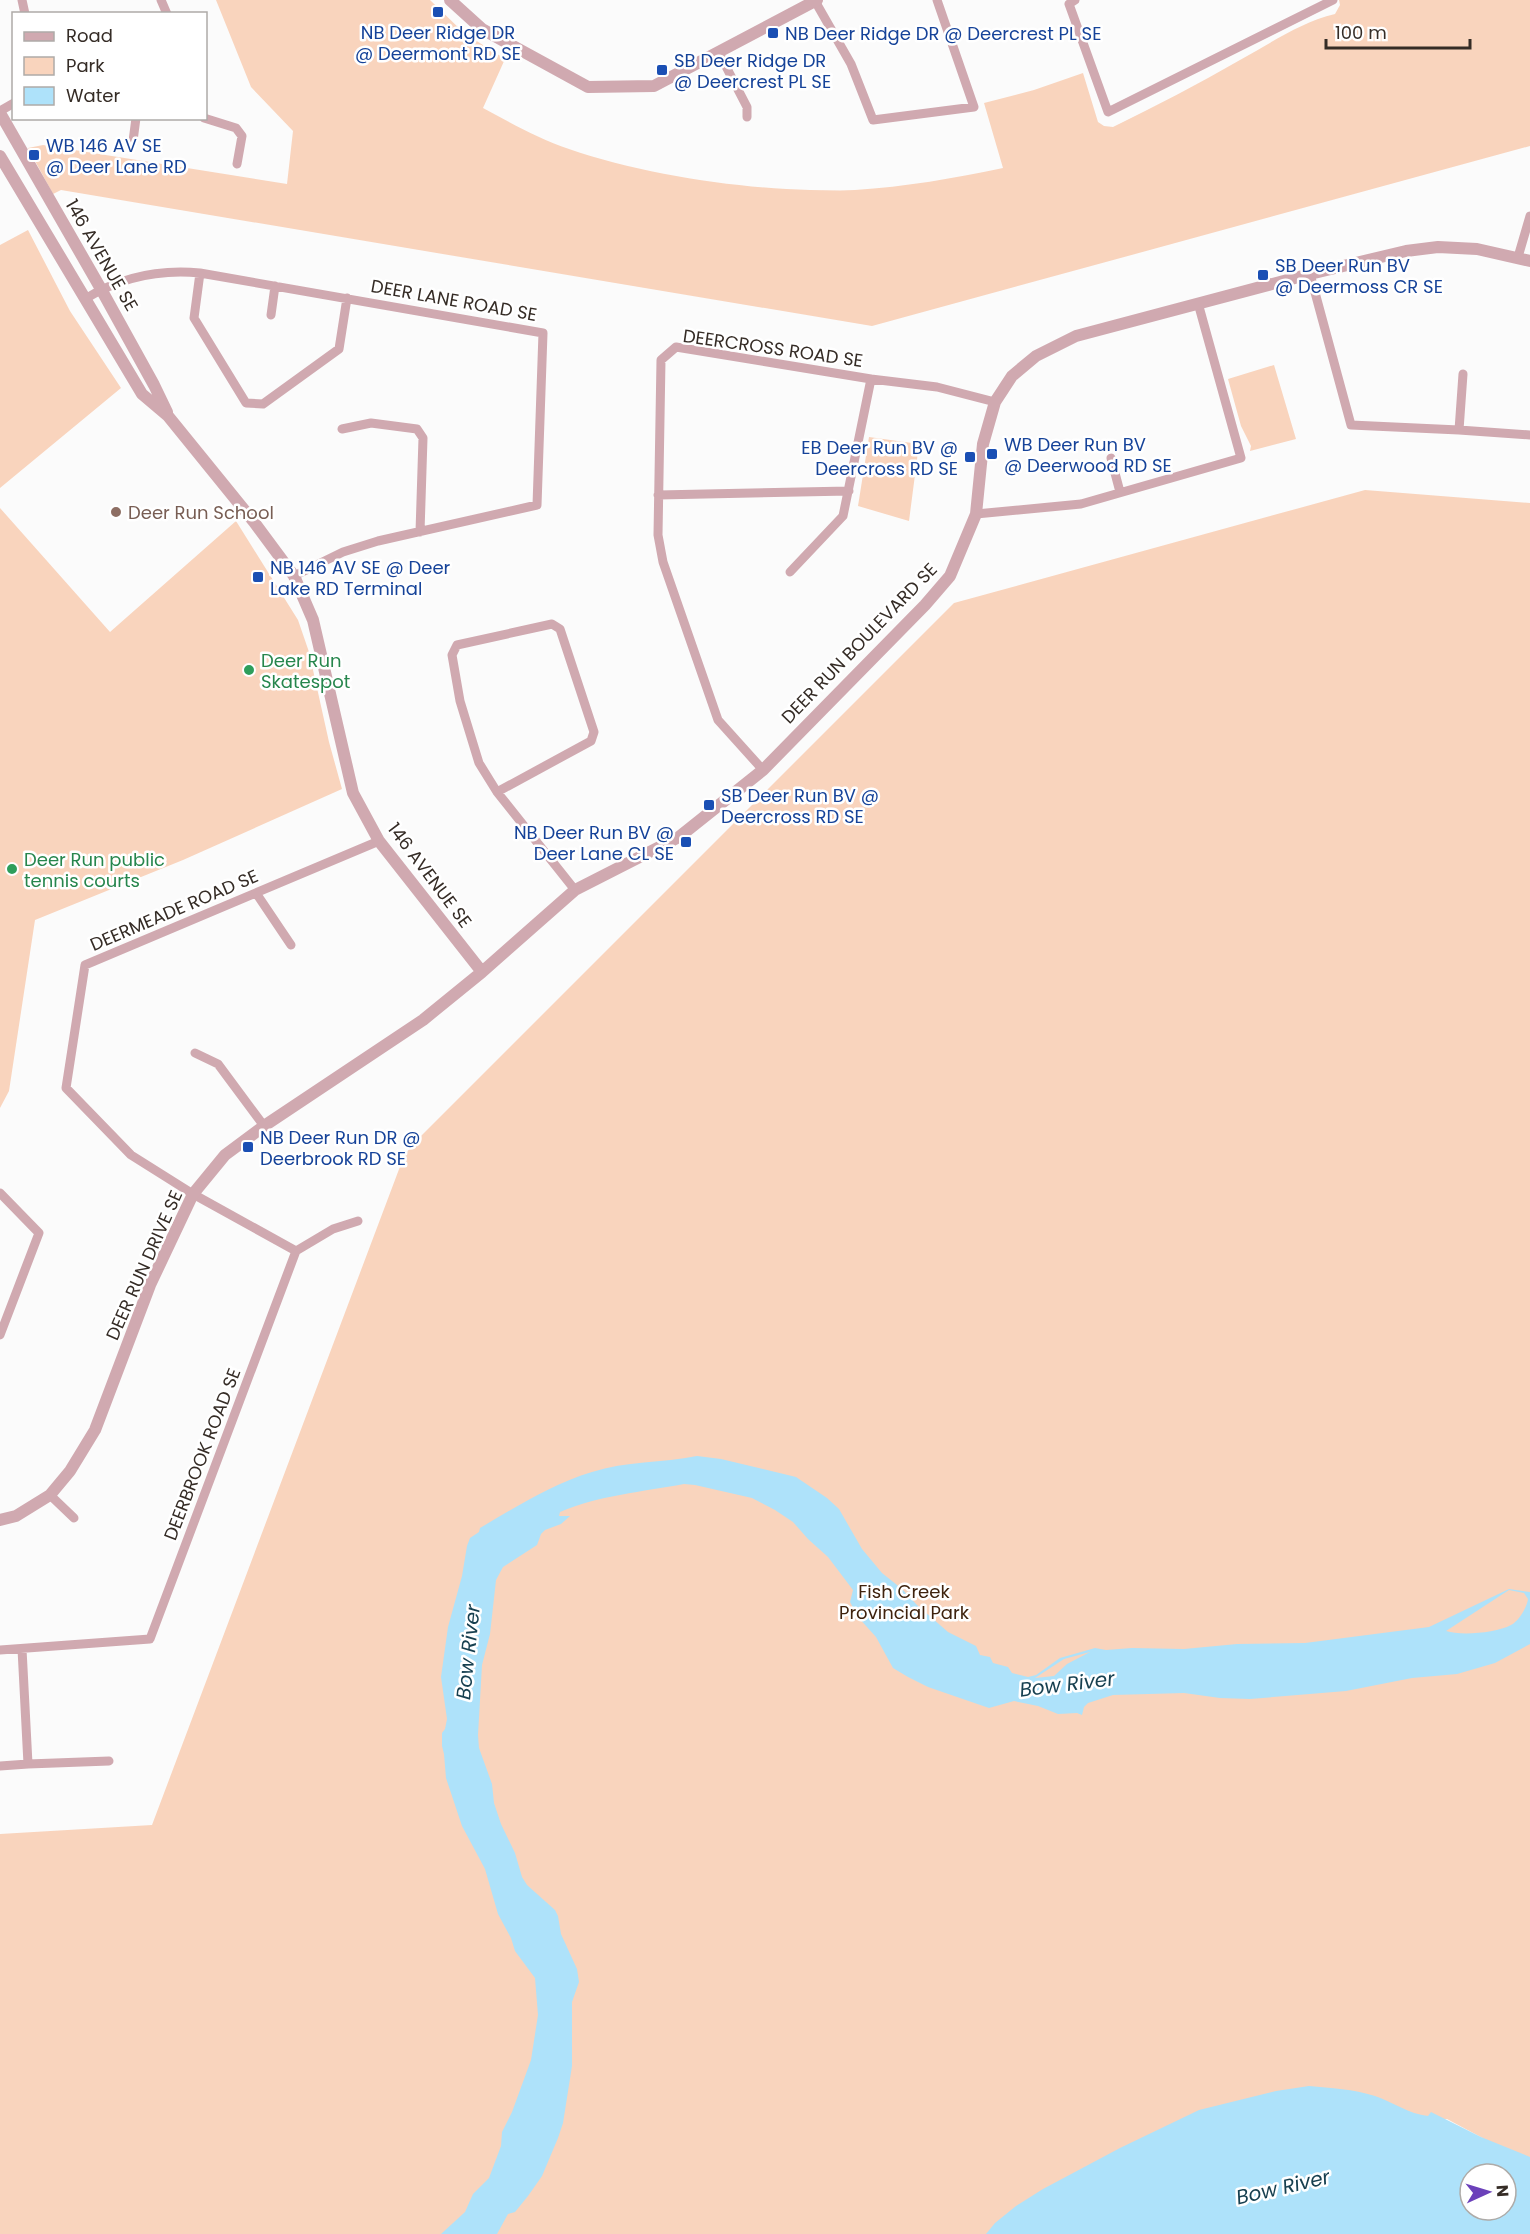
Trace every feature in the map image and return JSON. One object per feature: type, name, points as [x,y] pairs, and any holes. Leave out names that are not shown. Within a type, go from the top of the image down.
[{"type":"street","points":[[450,0],[482,29],[588,87],[654,86],[816,0],[851,64],[873,120],[974,106],[937,0]]},
{"type":"street","points":[[1076,0],[1069,4],[1108,112],[1333,0]]},
{"type":"street","points":[[719,53],[747,107],[747,117]]},
{"type":"street","name":"146 AVENUE SE","points":[[0,112],[101,289],[154,385],[168,416]]},
{"type":"street","points":[[207,119],[236,128],[242,136],[237,164]]},
{"type":"street","points":[[132,141],[136,120]]},
{"type":"street","name":"146 AVENUE SE","points":[[0,156],[142,394],[168,416],[254,522],[294,576],[313,620],[353,793],[379,841],[482,972]]},
{"type":"street","points":[[1524,259],[1530,216]]},
{"type":"street","name":"DEER RUN BOULEVARD SE","points":[[482,972],[575,890],[679,837],[762,770],[925,605],[950,576],[976,514],[983,444],[995,402],[1012,376],[1036,356],[1076,336],[1406,251],[1438,247],[1477,249],[1524,259]]},
{"type":"street","name":"DEER LANE ROAD SE","points":[[85,299],[101,289],[152,273],[174,270],[543,333],[537,505],[378,541],[343,552],[294,576]]},
{"type":"street","points":[[200,273],[194,318],[246,403],[263,404],[339,349],[347,298]]},
{"type":"street","points":[[1310,274],[1351,425],[1459,429],[1530,435]]},
{"type":"street","points":[[272,315],[276,286]]},
{"type":"street","points":[[976,514],[1081,504],[1241,458],[1198,303]]},
{"type":"street","name":"DEERCROSS ROAD SE","points":[[762,770],[718,720],[663,561],[658,535],[661,360],[676,347],[937,387],[995,402]]},
{"type":"street","points":[[1459,429],[1463,374]]},
{"type":"street","points":[[790,572],[843,516],[871,378]]},
{"type":"street","points":[[342,429],[371,423],[417,429],[423,438],[420,532]]},
{"type":"street","points":[[1111,458],[1120,492]]},
{"type":"street","points":[[658,495],[849,491]]},
{"type":"street","points":[[497,792],[591,741],[594,732],[560,628],[552,624],[457,645],[452,655],[460,701],[479,763],[497,792],[575,890]]},
{"type":"street","name":"DEERMEADE ROAD SE","points":[[193,1194],[131,1155],[66,1088],[85,965],[379,841]]},
{"type":"street","points":[[256,893],[291,945]]},
{"type":"street","name":"DEER RUN DRIVE SE","points":[[0,1520],[16,1516],[50,1495],[70,1471],[95,1430],[150,1285],[193,1194],[225,1155],[264,1126],[423,1020],[482,972]]},
{"type":"street","points":[[195,1053],[218,1064],[264,1126]]},
{"type":"street","points":[[0,1192],[39,1233],[0,1335]]},
{"type":"street","points":[[193,1194],[296,1251],[333,1230],[358,1221]]},
{"type":"street","name":"DEERBROOK ROAD SE","points":[[0,1650],[150,1639],[296,1251]]},
{"type":"street","points":[[50,1495],[74,1518]]},
{"type":"street","points":[[22,1649],[28,1764]]},
{"type":"street","points":[[0,1766],[109,1761]]},
{"type":"green space","points":[[216,0],[430,0],[464,33],[505,59],[483,108],[536,136],[597,158],[688,178],[781,189],[838,190],[874,189],[948,179],[1003,168],[984,103],[1034,90],[1083,73],[1098,122],[1104,126],[1113,127],[1298,28],[1335,14],[1340,5],[1339,0],[1530,0],[1530,146],[872,326],[61,190],[53,194],[28,148],[43,145],[287,184],[293,131],[251,87]]},
{"type":"green space","points":[[28,230],[70,311],[121,388],[0,488],[0,245]]},
{"type":"green space","points":[[1274,365],[1296,439],[1250,451],[1251,446],[1241,426],[1228,379]]},
{"type":"green space","points":[[869,437],[919,444],[909,521],[858,506]]},
{"type":"green space","name":"Fish Creek Provincial Park","points":[[1365,490],[1530,503],[1530,2158],[1490,2142],[1447,2119],[1434,2121],[1070,2234],[0,2234],[0,1834],[152,1825],[404,1156],[413,1144],[954,603]]},
{"type":"green space","points":[[0,508],[110,632],[236,521],[298,620],[309,652],[342,789],[183,860],[35,920],[9,1091],[0,1108]]},
{"type":"water","name":"Bow River","points":[[697,1456],[721,1459],[796,1477],[839,1509],[862,1549],[882,1573],[948,1632],[976,1646],[980,1655],[990,1657],[993,1663],[1008,1667],[1012,1673],[1028,1677],[1036,1675],[1060,1658],[1095,1648],[1106,1650],[1184,1649],[1237,1644],[1305,1643],[1429,1627],[1509,1589],[1530,1592],[1530,1644],[1495,1663],[1457,1674],[1412,1678],[1346,1691],[1250,1699],[1184,1693],[1113,1695],[1088,1703],[1082,1715],[1058,1714],[1038,1706],[1014,1701],[989,1708],[928,1687],[893,1668],[876,1637],[858,1617],[850,1602],[853,1590],[828,1557],[793,1522],[752,1498],[684,1484],[606,1498],[560,1512],[559,1516],[570,1516],[561,1524],[545,1530],[537,1545],[503,1567],[496,1580],[490,1634],[482,1665],[478,1735],[479,1748],[492,1784],[494,1803],[515,1853],[522,1877],[527,1885],[555,1910],[561,1934],[577,1969],[579,1982],[572,2002],[572,2066],[563,2123],[542,2176],[515,2212],[508,2214],[497,2234],[441,2234],[465,2212],[473,2194],[489,2178],[501,2146],[502,2132],[512,2112],[531,2060],[538,2015],[535,1978],[515,1951],[498,1914],[485,1869],[462,1826],[446,1778],[442,1733],[447,1719],[441,1677],[448,1627],[462,1576],[467,1546],[470,1538],[479,1532],[480,1528],[534,1497],[577,1477],[605,1468]],"holes":[[[1509,1590],[1524,1593],[1528,1599],[1522,1614],[1514,1623],[1505,1628],[1478,1633],[1446,1631]],[[1090,1652],[1067,1664],[1054,1676],[1035,1678],[1064,1659]]]},
{"type":"water","name":"Bow River","points":[[1309,2086],[1367,2094],[1421,2115],[1428,2116],[1431,2112],[1481,2137],[1530,2157],[1530,2234],[986,2234],[995,2223],[1016,2206],[1043,2189],[1199,2110],[1276,2091]]},
{"type":"place","name":"NB Deer Ridge DR @ Deermont RD SE","points":[[438,12]]},
{"type":"place","name":"NB Deer Ridge DR @ Deercrest PL SE","points":[[773,33]]},
{"type":"place","name":"SB Deer Ridge DR @ Deercrest PL SE","points":[[662,70]]},
{"type":"place","name":"WB 146 AV SE @ Deer Lane RD","points":[[34,155]]},
{"type":"place","name":"SB Deer Run BV @ Deermoss CR SE","points":[[1263,275]]},
{"type":"place","name":"WB Deer Run BV @ Deerwood RD SE","points":[[992,454]]},
{"type":"place","name":"EB Deer Run BV @ Deercross RD SE","points":[[970,457]]},
{"type":"place","name":"Deer Run School","points":[[116,512]]},
{"type":"place","name":"NB 146 AV SE @ Deer Lake RD Terminal","points":[[258,577]]},
{"type":"place","name":"Deer Run Skatespot","points":[[249,670]]},
{"type":"place","name":"SB Deer Run BV @ Deercross RD SE","points":[[709,805]]},
{"type":"place","name":"NB Deer Run BV @ Deer Lane CL SE","points":[[686,842]]},
{"type":"place","name":"Deer Run public tennis courts","points":[[12,869]]},
{"type":"place","name":"NB Deer Run DR @ Deerbrook RD SE","points":[[248,1147]]}]
